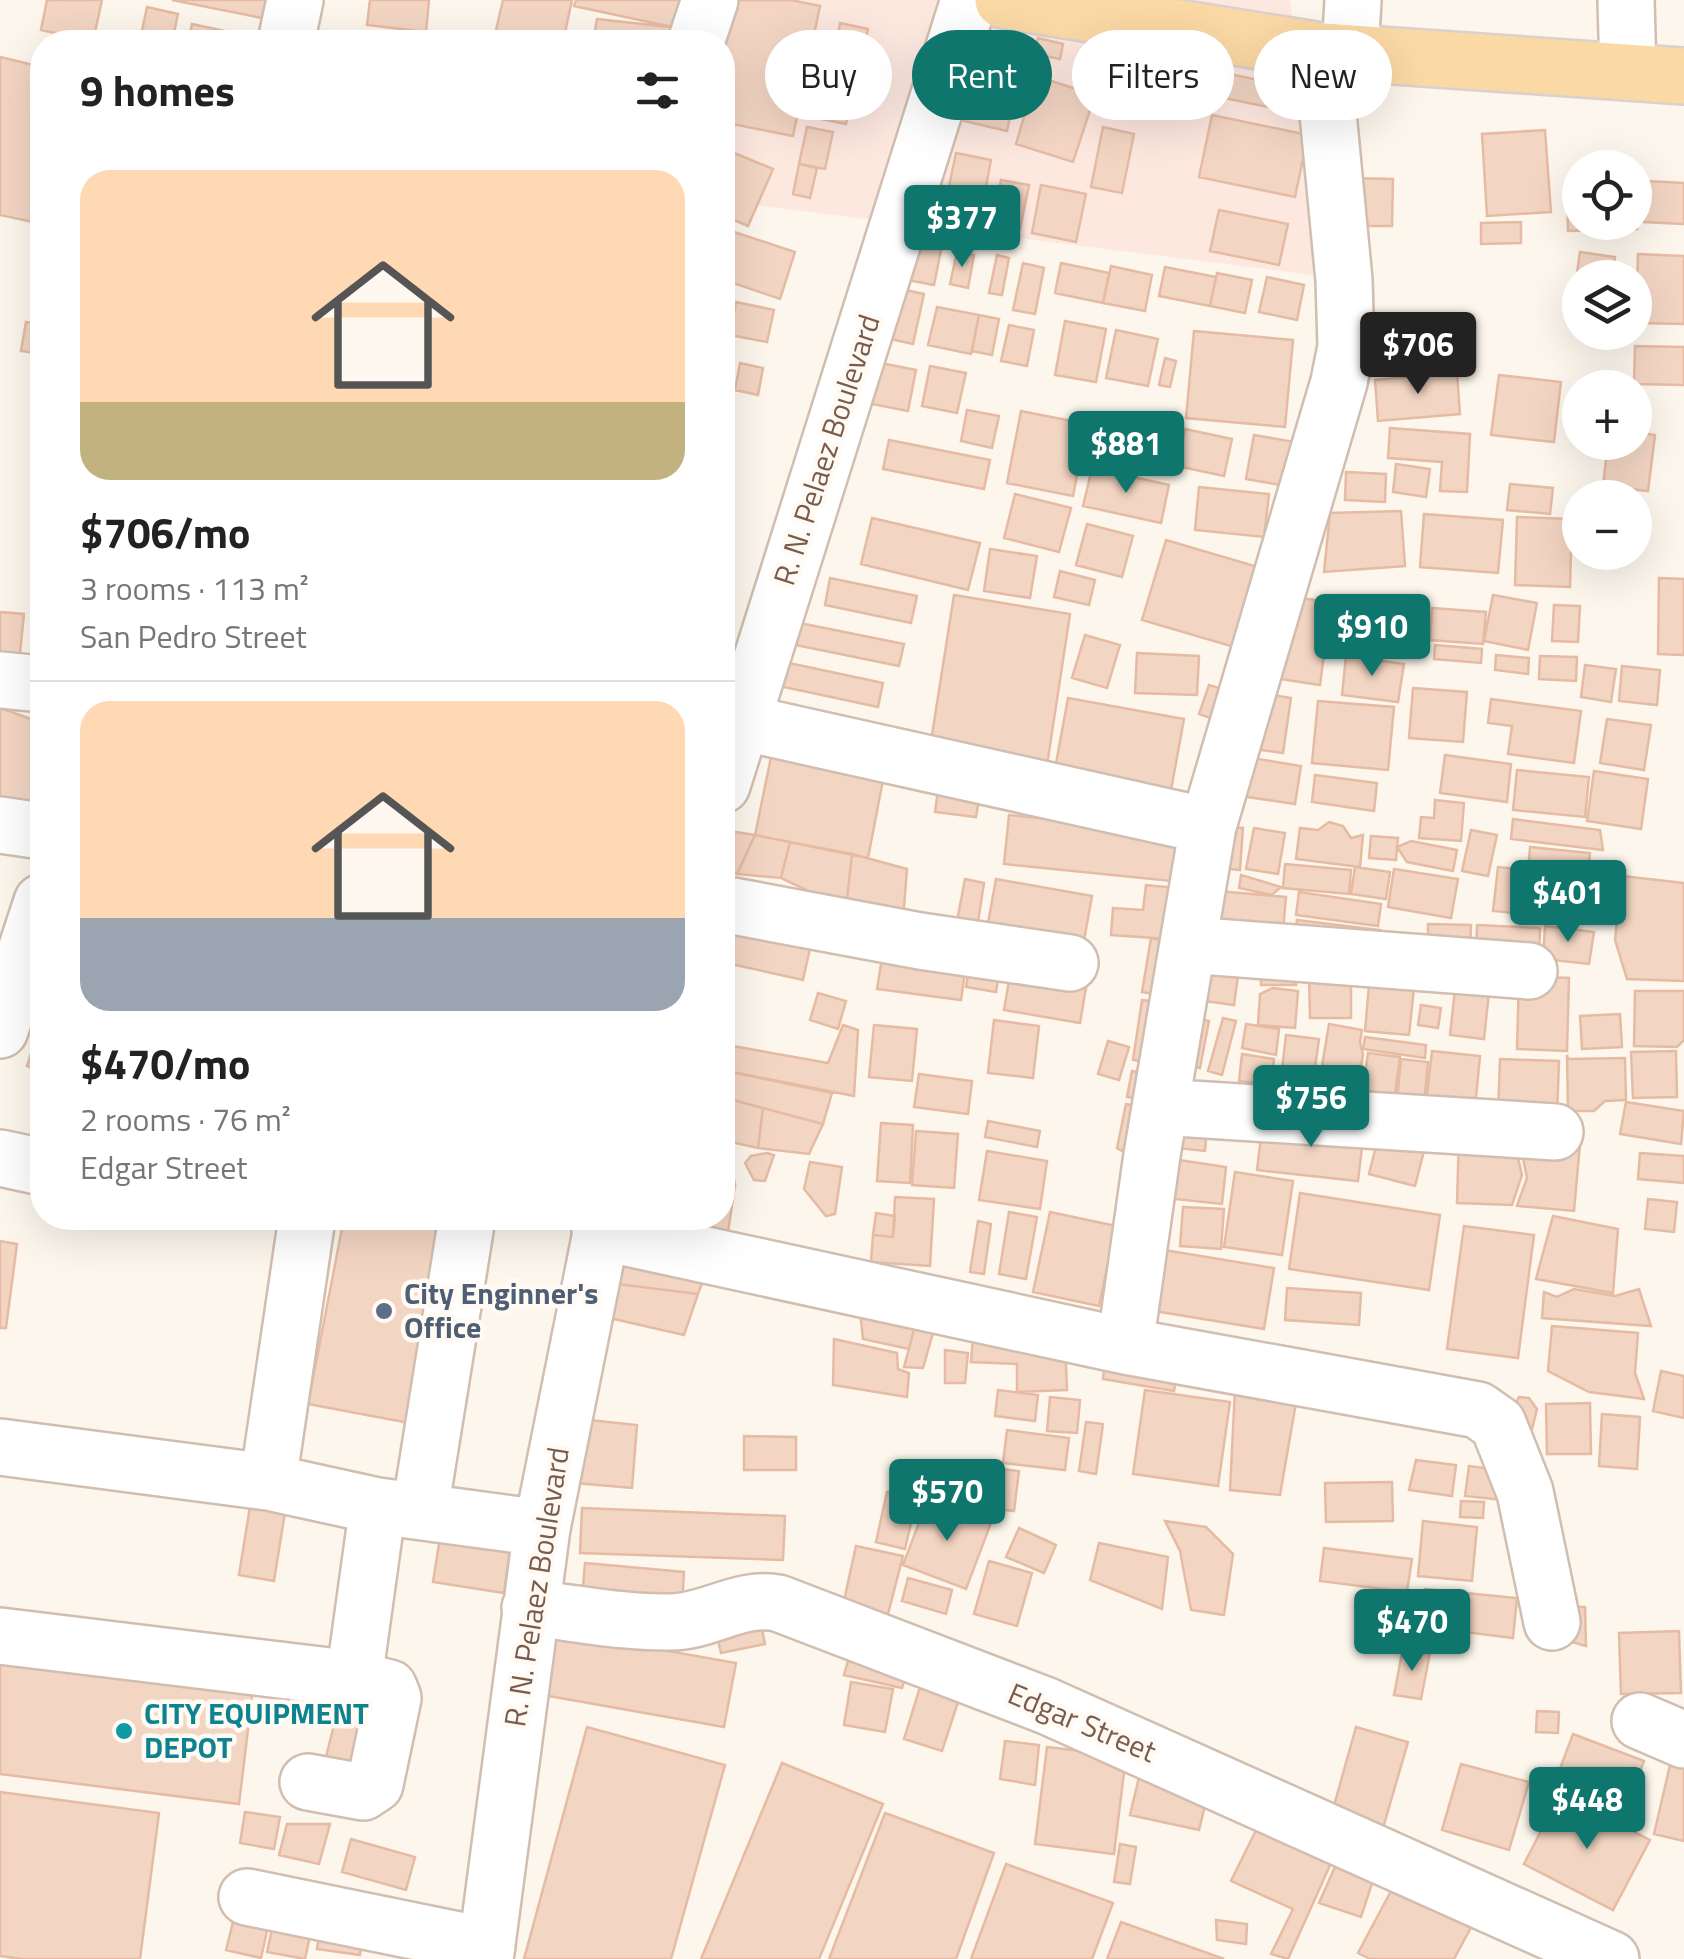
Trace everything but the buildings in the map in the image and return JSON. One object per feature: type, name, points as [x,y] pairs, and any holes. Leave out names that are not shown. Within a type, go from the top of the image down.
[{"type":"main road","points":[[1002,0],[1216,17],[1307,30]]},
{"type":"main road","points":[[1392,41],[1684,76]]},
{"type":"street","points":[[289,30],[295,0]]},
{"type":"street","points":[[700,30],[710,0]]},
{"type":"street","name":"R. N. Pelaez Boulevard","points":[[735,742],[969,0]]},
{"type":"street","points":[[1626,0],[1628,72]]},
{"type":"street","points":[[1125,1346],[1160,1107],[1208,826],[1346,347],[1343,120]]},
{"type":"street","points":[[0,680],[30,683]]},
{"type":"street","points":[[741,722],[1208,826]]},
{"type":"street","points":[[0,826],[30,830]]},
{"type":"street","points":[[735,906],[920,941],[1070,963]]},
{"type":"street","points":[[0,1030],[30,939]]},
{"type":"street","points":[[1190,945],[1529,970]]},
{"type":"street","points":[[1160,1107],[1555,1132]]},
{"type":"street","points":[[0,1158],[30,1164]]},
{"type":"street","points":[[268,1482],[300,1230]]},
{"type":"street","points":[[354,1679],[464,1230]]},
{"type":"street","name":"R. N. Pelaez Boulevard","points":[[486,1952],[542,1528],[601,1230]]},
{"type":"street","points":[[624,1230],[1125,1346],[1478,1410],[1492,1417],[1509,1447],[1525,1492],[1552,1622]]},
{"type":"street","points":[[0,1447],[268,1482],[399,1508],[542,1528]]},
{"type":"street","name":"Edgar Street","points":[[530,1608],[676,1623],[734,1604],[778,1603],[1047,1706],[1611,1959]]},
{"type":"street","points":[[0,1636],[354,1679],[389,1688],[392,1698],[375,1784],[364,1792],[308,1782]]},
{"type":"street","points":[[248,1897],[486,1952]]},
{"type":"shaded area","points":[[702,0],[1290,0],[1293,30],[1254,30],[1254,120],[1303,120],[1321,276],[735,203],[735,30],[716,30]]},
{"type":"place","name":"City Enginner's Office","points":[[384,1311]]},
{"type":"place","name":"CITY EQUIPMENT DEPOT","points":[[124,1731]]}]
